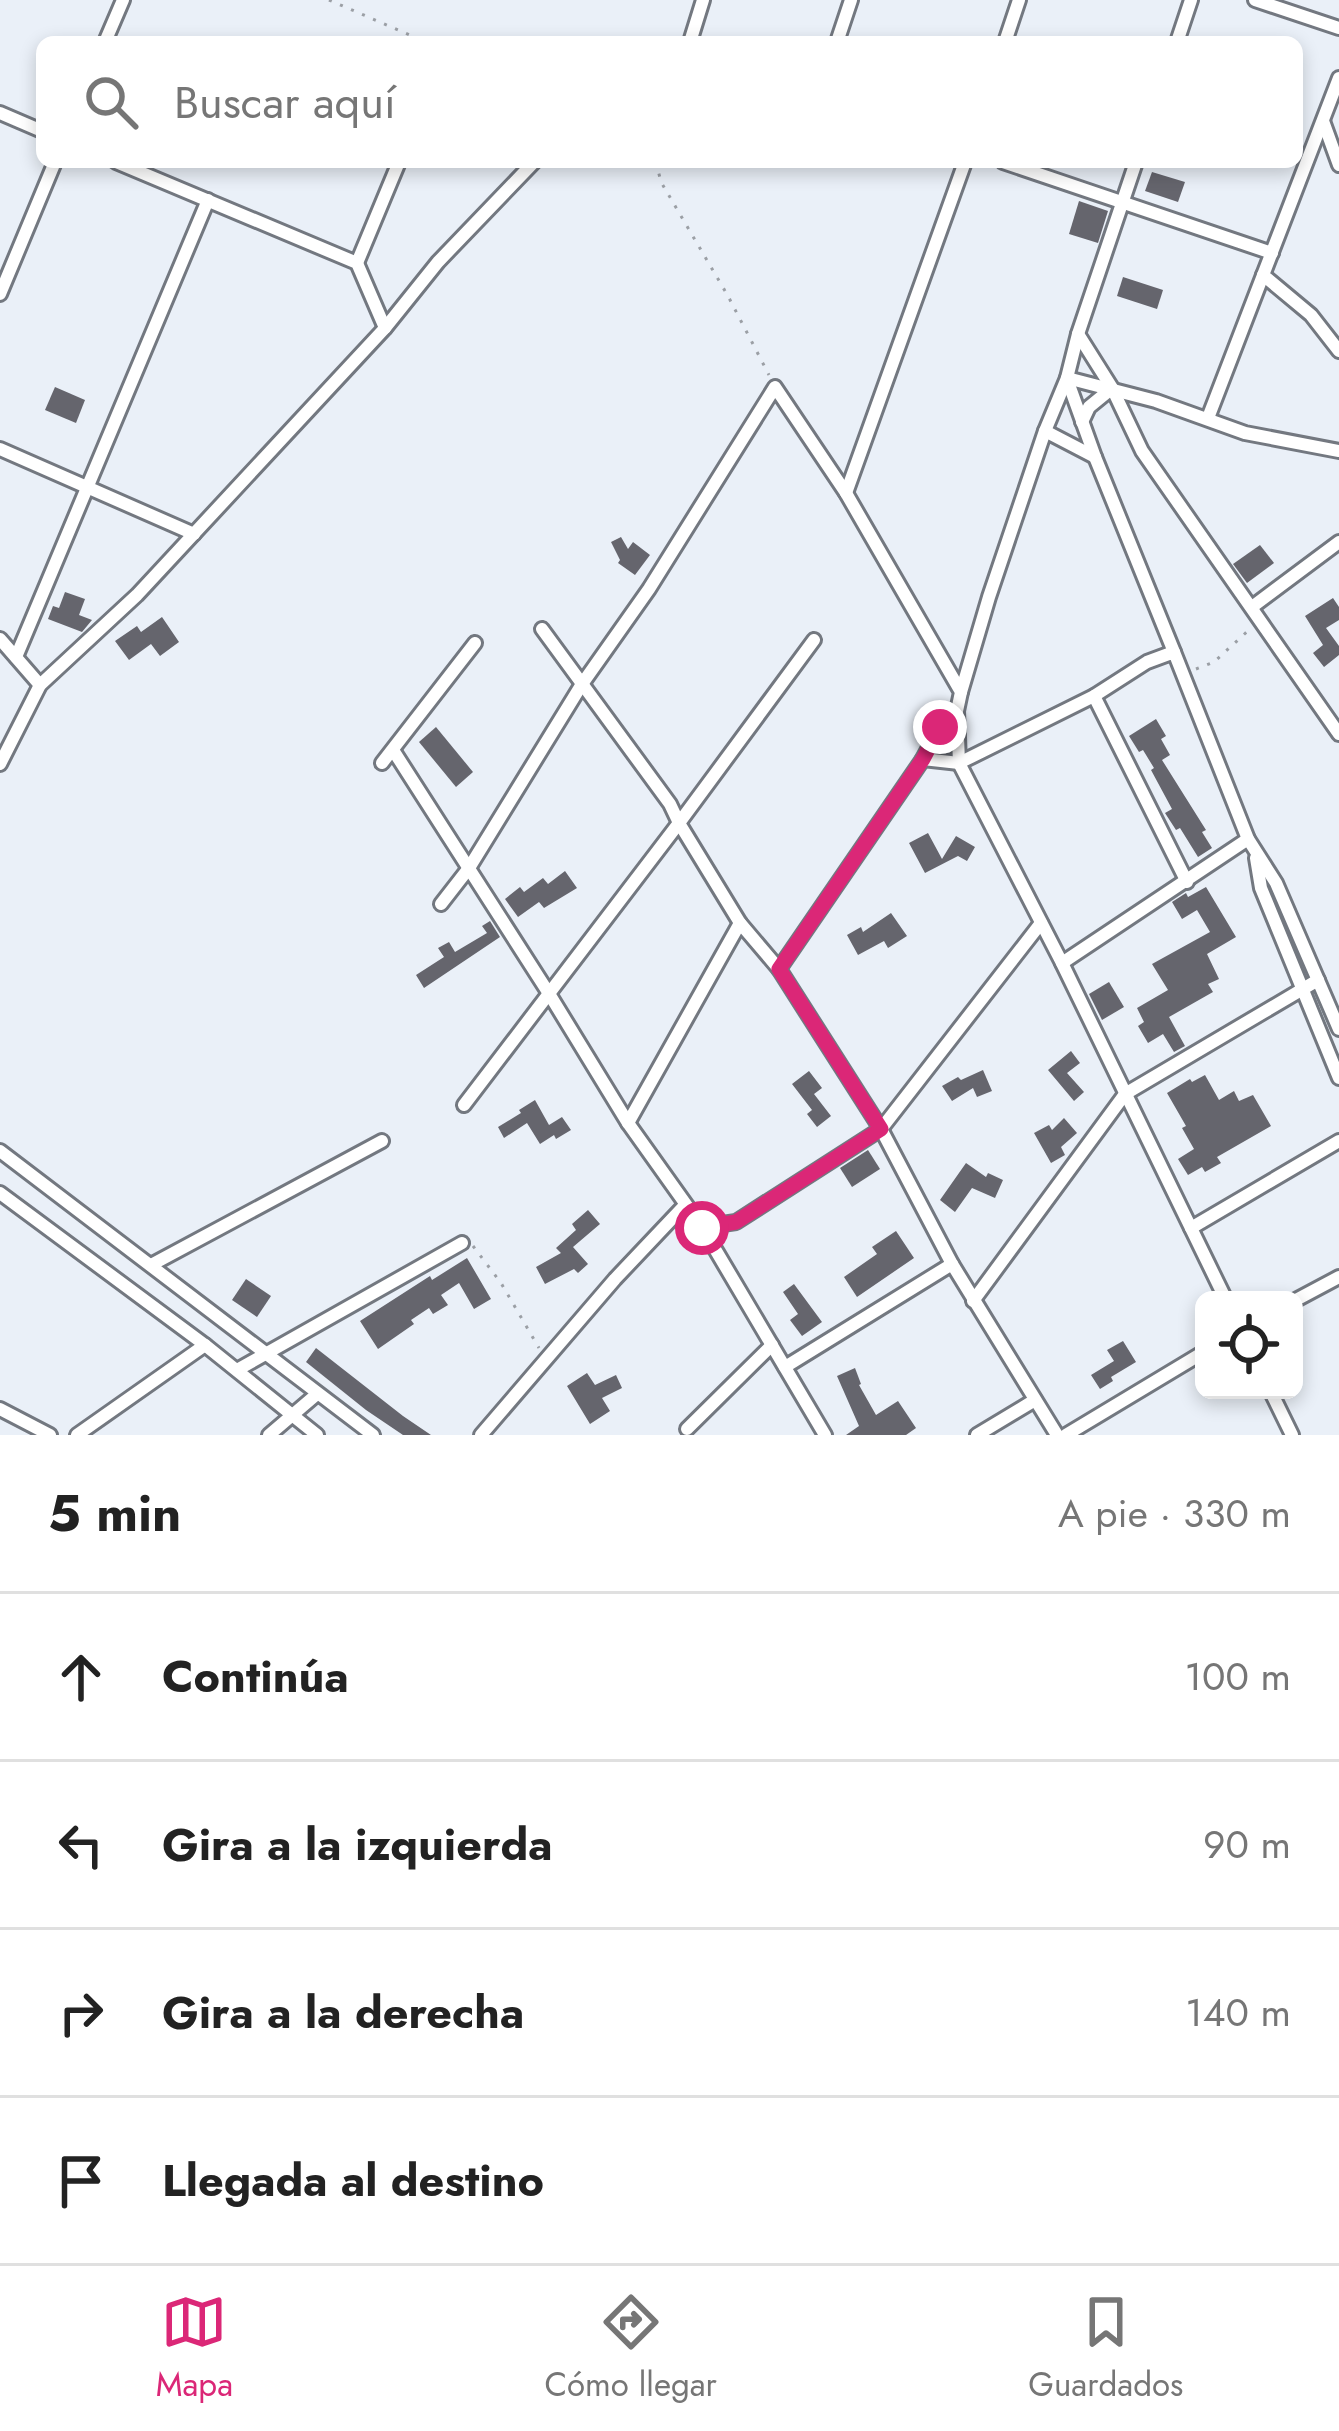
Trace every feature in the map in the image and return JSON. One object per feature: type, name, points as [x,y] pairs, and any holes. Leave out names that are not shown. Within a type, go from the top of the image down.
[{"type":"street","points":[[108,36],[123,0]]},
{"type":"street","points":[[692,36],[704,0]]},
{"type":"street","points":[[839,36],[851,0]]},
{"type":"street","points":[[1007,36],[1019,0]]},
{"type":"street","points":[[1179,36],[1191,0]]},
{"type":"street","points":[[1255,0],[1339,28]]},
{"type":"street","points":[[1208,418],[1339,78]]},
{"type":"street","points":[[0,113],[36,128]]},
{"type":"street","points":[[1323,119],[1339,165]]},
{"type":"street","points":[[0,294],[52,168]]},
{"type":"street","points":[[131,168],[357,262],[385,328]]},
{"type":"street","points":[[357,262],[396,168]]},
{"type":"street","points":[[0,764],[40,685],[137,595],[528,168]]},
{"type":"street","points":[[846,493],[963,168]]},
{"type":"street","points":[[1021,168],[1272,253]]},
{"type":"street","points":[[1134,168],[988,597],[957,711],[959,764],[1222,1291]]},
{"type":"street","points":[[16,657],[208,200]]},
{"type":"street","points":[[1263,275],[1311,315],[1339,351]]},
{"type":"street","points":[[1078,334],[1112,388],[1142,452],[1339,734]]},
{"type":"street","points":[[1066,378],[1112,388],[1245,433],[1339,451]]},
{"type":"street","points":[[1066,378],[1251,845],[1261,888],[1339,1078]]},
{"type":"street","points":[[441,904],[469,868],[582,684],[650,589],[775,387],[846,493],[961,692]]},
{"type":"street","points":[[1082,422],[1089,407],[1112,388]]},
{"type":"street","points":[[1045,431],[1095,457]]},
{"type":"street","points":[[0,449],[194,534]]},
{"type":"street","points":[[1255,612],[1339,542]]},
{"type":"street","points":[[542,628],[670,804],[740,923],[779,969],[881,1129],[973,1301],[1057,1435]]},
{"type":"street","points":[[0,638],[40,685]]},
{"type":"street","points":[[464,1105],[814,640]]},
{"type":"street","points":[[382,763],[475,643]]},
{"type":"street","points":[[923,759],[959,764],[1094,696],[1147,662],[1174,652]]},
{"type":"street","points":[[1094,696],[1186,882]]},
{"type":"street","points":[[779,969],[940,727],[957,711]]},
{"type":"street","points":[[393,750],[628,1124],[702,1228],[825,1435]]},
{"type":"street","points":[[1062,963],[1251,845]]},
{"type":"street","points":[[1251,845],[1276,883],[1339,1029]]},
{"type":"street","points":[[702,1228],[736,1222],[881,1129],[1041,922]]},
{"type":"street","points":[[628,1124],[740,923]]},
{"type":"street","points":[[973,1301],[1125,1094],[1318,980]]},
{"type":"street","points":[[151,1265],[382,1141]]},
{"type":"street","points":[[1191,1228],[1339,1141]]},
{"type":"street","points":[[0,1151],[373,1435]]},
{"type":"street","points":[[0,1193],[317,1435]]},
{"type":"street","points":[[481,1435],[685,1205]]},
{"type":"street","points":[[237,1370],[462,1243]]},
{"type":"street","points":[[785,1367],[952,1264]]},
{"type":"street","points":[[1303,1296],[1339,1276]]},
{"type":"street","points":[[77,1435],[205,1345]]},
{"type":"street","points":[[687,1429],[772,1345]]},
{"type":"street","points":[[1066,1435],[1195,1357]]},
{"type":"street","points":[[269,1435],[317,1394]]},
{"type":"street","points":[[1274,1399],[1292,1435]]},
{"type":"street","points":[[977,1435],[1035,1400]]},
{"type":"street","points":[[0,1409],[50,1435]]},
{"type":"path","points":[[329,0],[412,36]]},
{"type":"path","points":[[658,168],[775,387]]},
{"type":"path","points":[[1183,674],[1214,662],[1235,646],[1255,612]]},
{"type":"path","points":[[462,1243],[476,1248],[502,1283],[545,1360]]},
{"type":"building","points":[[1152,172],[1185,182],[1178,202],[1145,191]]},
{"type":"building","points":[[1079,201],[1108,211],[1098,243],[1069,234]]},
{"type":"building","points":[[1123,277],[1163,290],[1157,309],[1117,296]]},
{"type":"building","points":[[55,387],[85,400],[76,423],[45,410]]},
{"type":"building","points":[[621,537],[628,549],[633,542],[650,555],[635,575],[618,563],[611,542]]},
{"type":"building","points":[[1260,545],[1274,563],[1247,583],[1233,564]]},
{"type":"building","points":[[65,592],[85,599],[79,615],[92,620],[82,632],[48,619]]},
{"type":"building","points":[[1333,598],[1339,620],[1326,628],[1339,646],[1339,655],[1324,667],[1313,653],[1323,645],[1305,616]]},
{"type":"building","points":[[162,617],[179,642],[160,656],[151,644],[129,660],[115,641],[137,626],[141,632]]},
{"type":"building","points":[[1156,719],[1170,755],[1162,760],[1206,830],[1202,832],[1212,848],[1198,857],[1165,813],[1172,809],[1154,768],[1129,736]]},
{"type":"building","points":[[436,727],[473,772],[456,787],[419,742]]},
{"type":"building","points":[[928,833],[942,859],[956,836],[975,847],[967,861],[958,856],[925,873],[909,843]]},
{"type":"building","points":[[565,871],[577,888],[544,908],[539,902],[518,917],[505,899],[543,878],[548,884]]},
{"type":"building","points":[[1206,887],[1236,937],[1207,954],[1219,979],[1208,984],[1213,992],[1169,1017],[1185,1046],[1174,1052],[1163,1034],[1148,1043],[1138,1026],[1144,1022],[1137,1008],[1168,990],[1152,964],[1210,932],[1197,910],[1182,919],[1172,902]]},
{"type":"building","points":[[891,913],[907,936],[888,948],[884,941],[858,955],[847,935],[861,927],[863,932]]},
{"type":"building","points":[[490,921],[500,937],[424,988],[416,975],[444,957],[438,948],[449,942],[455,952],[487,933],[482,926]]},
{"type":"building","points":[[1109,982],[1124,1007],[1102,1020],[1089,994]]},
{"type":"building","points":[[1071,1051],[1080,1063],[1067,1073],[1084,1092],[1074,1101],[1048,1070]]},
{"type":"building","points":[[983,1070],[992,1091],[977,1097],[973,1088],[952,1101],[942,1086],[958,1077],[961,1080]]},
{"type":"building","points":[[809,1071],[822,1088],[814,1094],[831,1116],[817,1127],[807,1114],[812,1110],[792,1084]]},
{"type":"building","points":[[1205,1075],[1219,1100],[1234,1091],[1239,1101],[1253,1095],[1271,1126],[1217,1157],[1221,1163],[1188,1175],[1178,1159],[1194,1149],[1167,1093]]},
{"type":"building","points":[[535,1100],[549,1125],[562,1117],[571,1130],[540,1144],[527,1123],[504,1138],[498,1127]]},
{"type":"building","points":[[1064,1118],[1077,1133],[1061,1147],[1065,1155],[1051,1163],[1034,1133],[1049,1125],[1052,1130]]},
{"type":"building","points":[[868,1150],[880,1169],[852,1187],[840,1168]]},
{"type":"building","points":[[966,1163],[986,1177],[988,1173],[1003,1180],[995,1198],[972,1188],[955,1212],[940,1200]]},
{"type":"building","points":[[588,1210],[600,1224],[573,1247],[588,1264],[578,1273],[574,1269],[545,1284],[536,1267],[561,1253],[556,1248],[576,1230],[572,1224]]},
{"type":"building","points":[[896,1231],[914,1258],[857,1297],[844,1277],[877,1254],[872,1247]]},
{"type":"building","points":[[467,1258],[491,1299],[474,1309],[459,1283],[441,1295],[448,1305],[433,1314],[429,1308],[378,1349],[360,1321]]},
{"type":"building","points":[[246,1279],[271,1296],[257,1317],[232,1300]]},
{"type":"building","points":[[794,1284],[822,1322],[802,1336],[790,1320],[798,1314],[783,1292]]},
{"type":"building","points":[[1123,1341],[1136,1362],[1100,1389],[1091,1375],[1114,1361],[1107,1350]]},
{"type":"building","points":[[316,1348],[431,1435],[403,1435],[366,1410],[306,1362]]},
{"type":"building","points":[[855,1368],[876,1415],[898,1401],[916,1428],[906,1435],[846,1435],[859,1426],[837,1376]]},
{"type":"building","points":[[587,1373],[595,1385],[616,1375],[622,1388],[602,1398],[610,1411],[590,1424],[567,1386]]},
{"type":"route","points":[[702,1228],[736,1222],[881,1129],[779,969],[940,727]]}]
